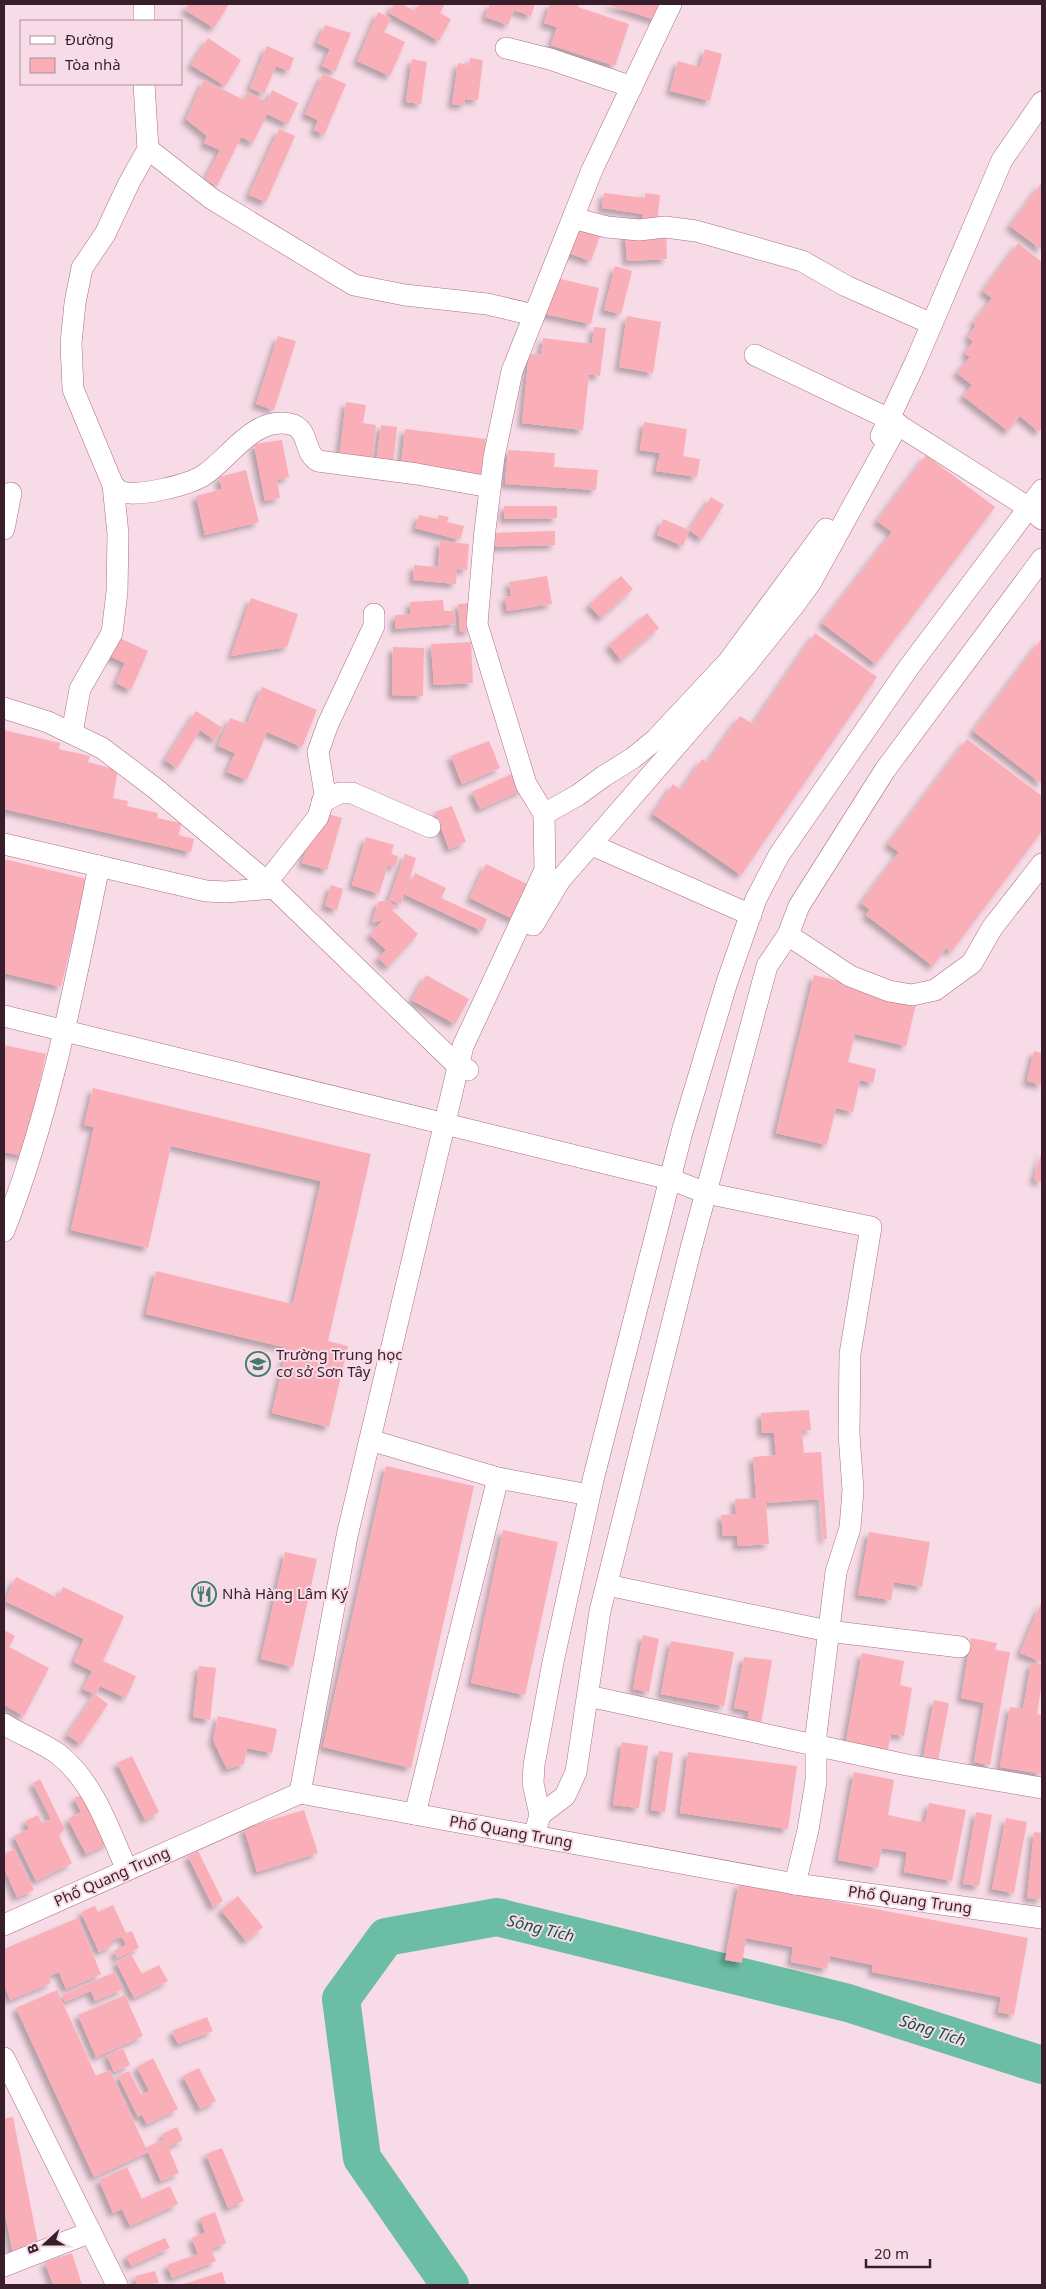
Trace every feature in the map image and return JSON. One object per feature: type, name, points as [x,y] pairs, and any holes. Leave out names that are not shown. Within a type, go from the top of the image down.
[{"type":"street","points":[[144,4],[144,20]]},
{"type":"street","points":[[300,1793],[347,1536],[463,1046],[545,870],[544,814],[526,784],[477,624],[494,457],[512,371],[592,170],[671,4]]},
{"type":"street","points":[[506,48],[550,59],[632,87]]},
{"type":"street","points":[[72,733],[80,688],[112,634],[117,592],[118,534],[113,485],[73,389],[71,343],[75,303],[82,268],[105,234],[129,183],[148,149],[144,85]]},
{"type":"street","points":[[4,708],[48,722],[102,748],[156,789],[270,885],[458,1066],[469,1070],[486,1022],[516,956],[560,880],[592,845],[792,608],[811,582],[893,422],[932,324],[1002,160],[1042,102]]},
{"type":"street","points":[[148,149],[212,199],[354,285],[405,296],[487,304],[534,315]]},
{"type":"street","points":[[573,218],[608,227],[640,230],[665,227],[696,231],[802,261],[846,286],[932,324]]},
{"type":"street","points":[[755,355],[893,422],[1036,513]]},
{"type":"street","points":[[544,814],[578,795],[633,758],[656,739],[728,662],[815,546],[864,472],[893,422]]},
{"type":"street","points":[[113,485],[120,492],[133,493],[187,482],[204,475],[246,438],[263,428],[279,423],[291,424],[302,431],[310,454],[318,461],[416,474],[490,487]]},
{"type":"street","points":[[534,1836],[540,1815],[533,1783],[534,1765],[553,1662],[589,1495],[670,1178],[724,992],[751,915],[779,855],[909,667],[1036,513],[1042,490]]},
{"type":"street","points":[[4,529],[11,493]]},
{"type":"street","points":[[540,1815],[566,1796],[576,1772],[600,1611],[706,1193],[767,966],[788,935],[799,906],[885,770],[1042,559]]},
{"type":"street","points":[[4,844],[206,891],[226,892],[270,885],[318,817],[324,794],[318,752],[328,724],[374,626],[374,614]]},
{"type":"street","points":[[322,802],[340,793],[352,793],[430,827]]},
{"type":"street","points":[[592,845],[751,915]]},
{"type":"street","points":[[788,935],[850,976],[889,991],[912,996],[935,990],[972,963],[992,928],[1042,864]]},
{"type":"street","points":[[4,1231],[12,1190],[65,1031],[99,866]]},
{"type":"street","points":[[4,1016],[670,1178],[706,1193],[871,1227],[850,1354],[849,1434],[853,1490],[850,1528],[836,1572],[816,1744],[816,1781],[808,1830],[795,1884]]},
{"type":"street","points":[[370,1440],[498,1478],[589,1495]]},
{"type":"street","points":[[415,1814],[498,1478]]},
{"type":"street","points":[[607,1586],[828,1631],[960,1647]]},
{"type":"street","points":[[588,1696],[674,1716],[907,1764],[1042,1788]]},
{"type":"street","points":[[4,1724],[56,1753],[73,1767],[95,1801],[127,1870]]},
{"type":"street","name":"Phố Quang Trung","points":[[4,1925],[300,1793],[795,1884],[1042,1918]]},
{"type":"street","points":[[4,2058],[117,2285]]},
{"type":"street","points":[[4,2266],[91,2232]]},
{"type":"building","points":[[189,4],[229,4],[214,28],[185,10]]},
{"type":"building","points":[[394,4],[402,4],[415,11],[419,4],[445,4],[440,13],[451,19],[439,41],[389,13]]},
{"type":"building","points":[[490,4],[535,4],[531,16],[514,10],[508,25],[485,17]]},
{"type":"building","points":[[550,4],[579,4],[578,7],[629,24],[615,66],[551,45],[557,27],[544,23]]},
{"type":"building","points":[[606,4],[665,4],[659,21]]},
{"type":"building","points":[[378,12],[391,18],[384,32],[405,42],[390,76],[357,61]]},
{"type":"building","points":[[325,25],[351,33],[335,72],[322,66],[330,49],[317,43]]},
{"type":"building","points":[[208,38],[241,60],[225,86],[191,65]]},
{"type":"building","points":[[267,46],[294,58],[289,71],[276,66],[264,94],[250,88]]},
{"type":"building","points":[[705,49],[722,54],[710,101],[670,91],[678,61],[700,67]]},
{"type":"building","points":[[470,58],[483,60],[478,100],[465,99],[464,105],[452,104],[458,63],[470,65]]},
{"type":"building","points":[[412,59],[427,62],[421,104],[406,102]]},
{"type":"building","points":[[323,74],[346,84],[324,135],[314,130],[318,120],[305,114]]},
{"type":"building","points":[[204,80],[244,100],[247,92],[267,102],[272,90],[298,103],[288,124],[267,114],[253,143],[241,137],[217,186],[205,180],[220,150],[204,143],[207,136],[186,119]]},
{"type":"building","points":[[279,129],[295,136],[266,202],[249,195]]},
{"type":"building","points":[[1042,182],[1042,250],[1010,226]]},
{"type":"building","points":[[604,193],[645,198],[645,193],[660,195],[657,225],[642,223],[643,214],[602,208]]},
{"type":"building","points":[[578,225],[601,233],[591,261],[568,253]]},
{"type":"building","points":[[666,232],[667,259],[627,261],[625,234]]},
{"type":"building","points":[[1018,243],[1042,262],[1042,427],[1039,432],[1020,416],[1008,431],[963,396],[972,385],[957,373],[970,357],[965,353],[973,342],[968,337],[976,325],[973,323],[992,298],[983,291]]},
{"type":"building","points":[[615,266],[632,271],[621,314],[604,310]]},
{"type":"building","points":[[552,277],[599,288],[591,324],[544,314]]},
{"type":"building","points":[[627,316],[661,322],[653,373],[619,367]]},
{"type":"building","points":[[594,327],[606,328],[600,376],[589,374],[583,430],[522,423],[529,354],[541,355],[543,338],[592,344]]},
{"type":"building","points":[[278,336],[296,341],[274,410],[256,404]]},
{"type":"building","points":[[346,402],[366,405],[363,423],[376,425],[372,462],[339,458]]},
{"type":"building","points":[[644,422],[687,429],[683,456],[700,459],[697,477],[656,471],[660,453],[640,450]]},
{"type":"building","points":[[381,425],[397,427],[393,464],[376,462]]},
{"type":"building","points":[[405,429],[486,439],[482,476],[401,466]]},
{"type":"building","points":[[282,440],[289,477],[277,480],[280,498],[265,501],[254,444]]},
{"type":"building","points":[[508,450],[555,453],[554,467],[598,470],[596,490],[505,484]]},
{"type":"building","points":[[926,455],[995,507],[876,664],[822,623],[892,532],[877,521]]},
{"type":"building","points":[[246,470],[259,522],[205,535],[196,496],[222,489],[219,477]]},
{"type":"building","points":[[711,497],[724,505],[702,539],[689,530]]},
{"type":"building","points":[[504,506],[557,506],[557,518],[504,519]]},
{"type":"building","points":[[419,515],[438,519],[439,515],[449,517],[447,522],[464,526],[460,540],[415,528]]},
{"type":"building","points":[[663,519],[689,530],[683,546],[657,535]]},
{"type":"building","points":[[555,531],[555,545],[490,547],[490,533]]},
{"type":"building","points":[[440,541],[469,544],[467,570],[457,569],[456,584],[413,580],[414,565],[438,567]]},
{"type":"building","points":[[547,576],[552,604],[507,611],[505,597],[511,596],[509,582]]},
{"type":"building","points":[[621,576],[633,589],[601,618],[589,605]]},
{"type":"building","points":[[251,598],[298,614],[287,647],[231,656]]},
{"type":"building","points":[[443,600],[444,611],[454,611],[456,624],[395,629],[395,615],[411,614],[410,602]]},
{"type":"building","points":[[468,603],[470,631],[460,632],[458,604]]},
{"type":"building","points":[[647,613],[659,628],[621,660],[609,645]]},
{"type":"building","points":[[815,633],[877,677],[741,875],[653,814],[673,784],[681,790],[702,759],[707,763],[740,716],[753,724]]},
{"type":"building","points":[[113,635],[148,651],[131,690],[116,683],[125,663],[105,654]]},
{"type":"building","points":[[1042,638],[1042,784],[973,731]]},
{"type":"building","points":[[471,642],[473,683],[434,685],[431,644]]},
{"type":"building","points":[[393,647],[424,648],[423,696],[392,695]]},
{"type":"building","points":[[262,687],[317,710],[302,747],[267,732],[247,780],[227,772],[235,753],[218,746],[230,718],[247,724]]},
{"type":"building","points":[[196,711],[223,728],[215,740],[200,730],[177,768],[165,760]]},
{"type":"building","points":[[4,730],[60,743],[59,749],[90,756],[88,762],[118,770],[113,798],[128,801],[127,806],[158,813],[157,818],[181,823],[179,835],[194,839],[191,852],[4,809]]},
{"type":"building","points":[[967,739],[1042,796],[1042,831],[951,952],[946,948],[933,966],[866,915],[870,910],[861,903],[899,852],[888,844]]},
{"type":"building","points":[[489,741],[500,768],[462,784],[451,756]]},
{"type":"building","points":[[516,772],[524,789],[480,809],[472,792]]},
{"type":"building","points":[[452,806],[466,842],[449,849],[435,812]]},
{"type":"building","points":[[325,813],[342,818],[327,870],[302,863],[312,831],[319,833]]},
{"type":"building","points":[[366,837],[394,845],[391,854],[398,856],[395,867],[388,865],[379,894],[352,885]]},
{"type":"building","points":[[405,854],[416,858],[405,893],[415,873],[446,888],[441,898],[487,919],[482,931],[404,894],[401,904],[389,900]]},
{"type":"building","points":[[4,859],[87,879],[61,987],[4,973]]},
{"type":"building","points":[[486,864],[531,886],[515,920],[470,898]]},
{"type":"building","points":[[331,885],[343,889],[337,910],[325,906]]},
{"type":"building","points":[[388,900],[396,907],[392,910],[418,934],[388,967],[378,958],[386,950],[370,935],[383,920],[372,923],[378,902]]},
{"type":"building","points":[[426,975],[469,999],[455,1024],[412,1000]]},
{"type":"building","points":[[814,975],[917,1000],[906,1046],[855,1034],[848,1062],[876,1069],[873,1083],[860,1080],[853,1112],[836,1108],[827,1145],[776,1133]]},
{"type":"building","points":[[4,1045],[46,1054],[24,1156],[4,1152]]},
{"type":"building","points":[[1034,1051],[1042,1053],[1042,1085],[1027,1081]]},
{"type":"building","points":[[93,1088],[371,1154],[328,1341],[348,1346],[329,1427],[272,1413],[287,1348],[146,1314],[156,1271],[293,1304],[321,1181],[171,1146],[148,1248],[71,1230],[94,1127],[84,1125]]},
{"type":"building","points":[[1042,1150],[1042,1182],[1034,1180]]},
{"type":"building","points":[[809,1410],[811,1430],[802,1431],[804,1453],[821,1452],[827,1539],[823,1539],[820,1499],[766,1503],[769,1544],[738,1546],[737,1535],[723,1536],[721,1515],[736,1514],[735,1499],[756,1498],[753,1457],[776,1455],[774,1433],[762,1433],[761,1413]]},
{"type":"building","points":[[386,1466],[474,1486],[411,1768],[323,1747]]},
{"type":"building","points":[[503,1530],[558,1542],[525,1695],[471,1683]]},
{"type":"building","points":[[869,1532],[930,1542],[922,1587],[894,1582],[891,1600],[858,1595]]},
{"type":"building","points":[[285,1552],[317,1559],[293,1667],[261,1659]]},
{"type":"building","points":[[16,1577],[58,1598],[63,1587],[124,1616],[103,1661],[136,1676],[126,1698],[100,1686],[96,1695],[83,1689],[92,1671],[74,1662],[84,1639],[5,1601]]},
{"type":"building","points":[[1042,1601],[1042,1662],[1020,1653]]},
{"type":"building","points":[[4,1630],[15,1636],[9,1647],[49,1668],[24,1716],[4,1705]]},
{"type":"building","points":[[643,1635],[659,1639],[649,1692],[633,1689]]},
{"type":"building","points":[[971,1638],[997,1643],[995,1650],[1010,1652],[990,1765],[974,1762],[984,1703],[961,1698]]},
{"type":"building","points":[[671,1641],[734,1652],[724,1706],[661,1694]]},
{"type":"building","points":[[862,1653],[904,1661],[900,1685],[912,1688],[904,1736],[891,1734],[888,1749],[846,1741]]},
{"type":"building","points":[[744,1657],[772,1660],[761,1724],[747,1721],[749,1711],[734,1708]]},
{"type":"building","points":[[1031,1663],[1042,1664],[1042,1683],[1037,1714],[1042,1715],[1042,1774],[1000,1767],[1010,1707],[1023,1709]]},
{"type":"building","points":[[199,1666],[216,1668],[210,1720],[193,1717]]},
{"type":"building","points":[[95,1694],[108,1704],[81,1744],[67,1735]]},
{"type":"building","points":[[934,1700],[949,1703],[938,1761],[923,1759]]},
{"type":"building","points":[[218,1716],[277,1729],[272,1753],[247,1748],[244,1764],[227,1769],[213,1740]]},
{"type":"building","points":[[622,1742],[648,1746],[639,1808],[613,1805]]},
{"type":"building","points":[[659,1751],[673,1753],[665,1812],[651,1810]]},
{"type":"building","points":[[688,1752],[797,1766],[788,1829],[680,1813]]},
{"type":"building","points":[[132,1756],[159,1812],[145,1820],[117,1763]]},
{"type":"building","points":[[854,1772],[894,1780],[888,1815],[925,1823],[929,1803],[966,1810],[952,1881],[904,1872],[907,1852],[882,1848],[878,1868],[838,1860]]},
{"type":"building","points":[[40,1779],[65,1830],[58,1834],[72,1863],[36,1881],[14,1836],[29,1829],[25,1821],[38,1815],[42,1823],[51,1819],[33,1783]]},
{"type":"building","points":[[84,1794],[109,1843],[86,1854],[68,1819],[81,1812],[74,1798]]},
{"type":"building","points":[[304,1810],[318,1853],[257,1872],[244,1828]]},
{"type":"building","points":[[976,1812],[992,1815],[979,1886],[963,1884]]},
{"type":"building","points":[[1006,1818],[1027,1822],[1014,1893],[992,1889]]},
{"type":"building","points":[[1034,1832],[1042,1833],[1042,1899],[1027,1898]]},
{"type":"building","points":[[14,1849],[34,1890],[17,1897],[4,1868],[4,1854]]},
{"type":"building","points":[[198,1851],[223,1901],[213,1907],[188,1856]]},
{"type":"building","points":[[739,1883],[1028,1938],[1014,2015],[998,2012],[1001,1997],[872,1972],[873,1965],[830,1956],[827,1969],[791,1962],[793,1947],[746,1938],[742,1963],[725,1960]]},
{"type":"building","points":[[238,1896],[263,1927],[246,1941],[221,1910]]},
{"type":"building","points":[[113,1905],[126,1933],[132,1931],[139,1948],[117,1958],[114,1951],[126,1945],[122,1936],[111,1941],[113,1945],[99,1952],[81,1912],[95,1906],[98,1912]]},
{"type":"building","points":[[78,1918],[101,1974],[66,1989],[59,1972],[49,1976],[51,1983],[10,2000],[4,1984],[4,1949]]},
{"type":"building","points":[[131,1954],[142,1974],[159,1965],[168,1981],[134,1998],[116,1962]]},
{"type":"building","points":[[115,1972],[123,1989],[95,2001],[91,1991],[65,2002],[62,1995]]},
{"type":"building","points":[[57,1990],[96,2076],[110,2070],[146,2148],[164,2139],[162,2134],[177,2127],[183,2140],[168,2147],[179,2173],[161,2181],[148,2152],[94,2177],[16,2008]]},
{"type":"building","points":[[125,1995],[143,2036],[96,2057],[78,2015]]},
{"type":"building","points":[[207,2017],[213,2031],[178,2044],[172,2031]]},
{"type":"building","points":[[123,2048],[130,2065],[114,2072],[107,2055]]},
{"type":"building","points":[[153,2058],[178,2109],[147,2124],[142,2115],[138,2117],[118,2076],[129,2071],[141,2095],[149,2091],[137,2067]]},
{"type":"building","points":[[199,2068],[216,2101],[200,2109],[183,2076]]},
{"type":"building","points":[[13,2117],[39,2248],[13,2254],[4,2208],[4,2119]]},
{"type":"building","points":[[222,2148],[244,2201],[228,2208],[206,2154]]},
{"type":"building","points":[[127,2167],[142,2199],[170,2186],[178,2204],[130,2226],[122,2209],[113,2213],[99,2180]]},
{"type":"building","points":[[215,2212],[226,2243],[211,2249],[216,2261],[172,2278],[167,2265],[198,2254],[192,2238],[205,2233],[200,2218]]},
{"type":"building","points":[[165,2238],[170,2248],[131,2266],[126,2256]]},
{"type":"building","points":[[72,2253],[82,2285],[53,2285],[45,2262]]},
{"type":"building","points":[[155,2271],[159,2283],[137,2285],[135,2276]]},
{"type":"building","points":[[222,2272],[226,2285],[181,2285]]},
{"type":"waterway","name":"Sông Tích","points":[[450,2285],[362,2158],[341,1999],[386,1937],[497,1917],[848,2003],[1042,2065]]},
{"type":"place","name":"Trường Trung học cơ sở Sơn Tây","points":[[258,1364]]},
{"type":"place","name":"Nhà Hàng Lâm Ký","points":[[204,1594]]}]
